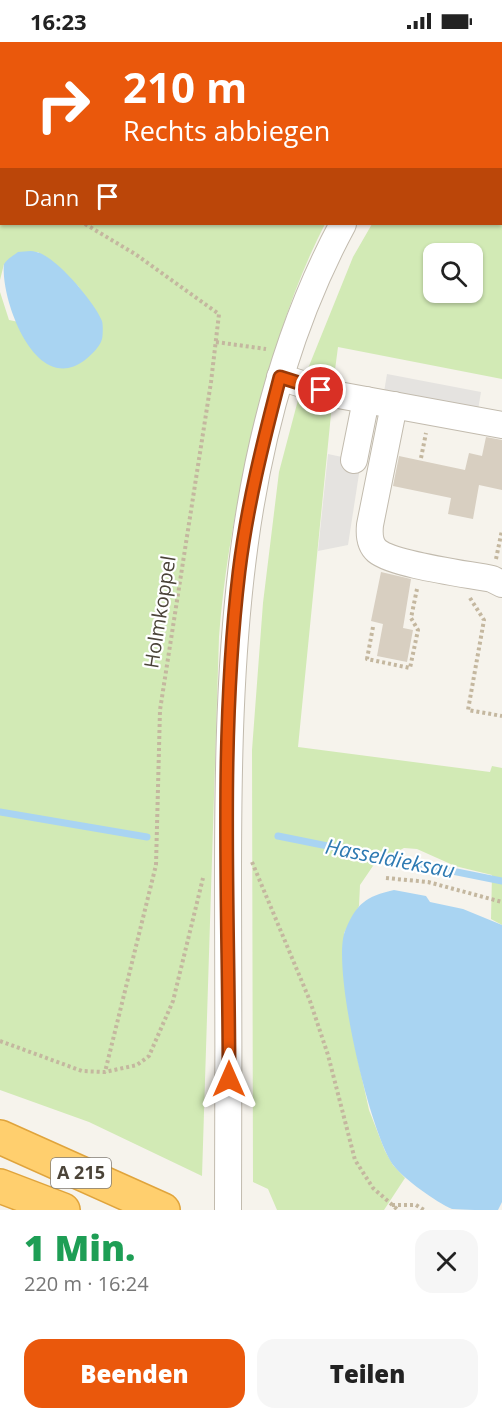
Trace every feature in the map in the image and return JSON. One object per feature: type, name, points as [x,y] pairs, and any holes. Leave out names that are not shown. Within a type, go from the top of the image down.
[{"type":"highway","name":"A 215","points":[[0,1137],[163,1210]]},
{"type":"highway","name":"A 215","points":[[0,1186],[63,1210]]},
{"type":"highway","points":[[0,1186],[40,1210]]},
{"type":"street","points":[[228,1210],[228,846],[231,696],[239,572],[259,458],[280,377],[308,300],[343,225]]},
{"type":"street","points":[[280,377],[333,394],[502,425]]},
{"type":"street","points":[[354,460],[366,400]]},
{"type":"street","points":[[394,405],[369,534],[376,550],[384,555],[474,575],[502,584]]},
{"type":"path","name":"Holmkoppel","points":[[87,225],[135,254],[219,314],[160,710],[156,865],[105,1072]]},
{"type":"path","points":[[216,342],[271,350]]},
{"type":"path","points":[[373,627],[367,659],[410,668],[418,630],[411,618],[423,565]]},
{"type":"path","points":[[474,575],[470,597],[484,620],[468,710],[502,716]]},
{"type":"path","points":[[0,1041],[82,1071],[105,1072],[137,1065],[149,1056],[172,1001],[207,859],[228,846]]},
{"type":"path","points":[[251,859],[258,871],[277,925],[310,1001],[328,1055],[355,1161],[373,1188],[398,1210]]},
{"type":"path","points":[[386,878],[429,882],[502,902]]},
{"type":"path","points":[[391,1205],[416,1205],[424,1210]]},
{"type":"green space","points":[[0,225],[325,225],[286,316],[271,364],[245,468],[225,580],[219,637],[202,1176],[89,1122],[0,1090],[0,292],[9,320],[102,339],[102,322],[78,286],[38,252],[4,264],[0,280]]},
{"type":"green space","points":[[371,225],[502,225],[502,379],[338,347],[333,385],[307,371],[353,257]]},
{"type":"green space","points":[[298,400],[332,404],[298,747],[490,772],[492,766],[502,768],[502,925],[491,919],[492,875],[455,866],[417,849],[404,848],[375,863],[360,885],[359,906],[344,933],[354,1042],[369,1110],[385,1151],[393,1165],[405,1178],[384,1210],[277,1210],[268,1189],[253,1182],[252,750],[263,603],[279,472]]},
{"type":"shaded area","points":[[387,374],[481,392],[478,410],[384,392]]},
{"type":"shaded area","points":[[328,454],[361,461],[348,545],[318,551]]},
{"type":"water","points":[[34,251],[44,255],[74,281],[98,313],[102,322],[102,339],[85,360],[67,368],[51,366],[36,355],[24,339],[8,298],[4,279],[4,264],[18,252]]},
{"type":"water","points":[[394,890],[426,896],[430,902],[463,909],[502,925],[502,1202],[498,1210],[452,1209],[421,1190],[394,1166],[384,1148],[374,1121],[364,1088],[348,1013],[342,950],[345,931],[358,908],[369,898]]},
{"type":"building","points":[[486,437],[502,440],[502,490],[479,485],[473,519],[448,514],[451,498],[393,486],[399,456],[465,470],[469,453],[482,456]]},
{"type":"building","points":[[381,572],[411,579],[403,628],[413,630],[407,662],[377,656],[383,624],[371,621]]},
{"type":"waterway","name":"Hasseldieksau","points":[[0,812],[147,837]]},
{"type":"waterway","name":"Hasseldieksau","points":[[278,836],[502,881]]},
{"type":"route","points":[[229,1079],[229,758],[239,572],[259,458],[280,377],[321,390]]}]
